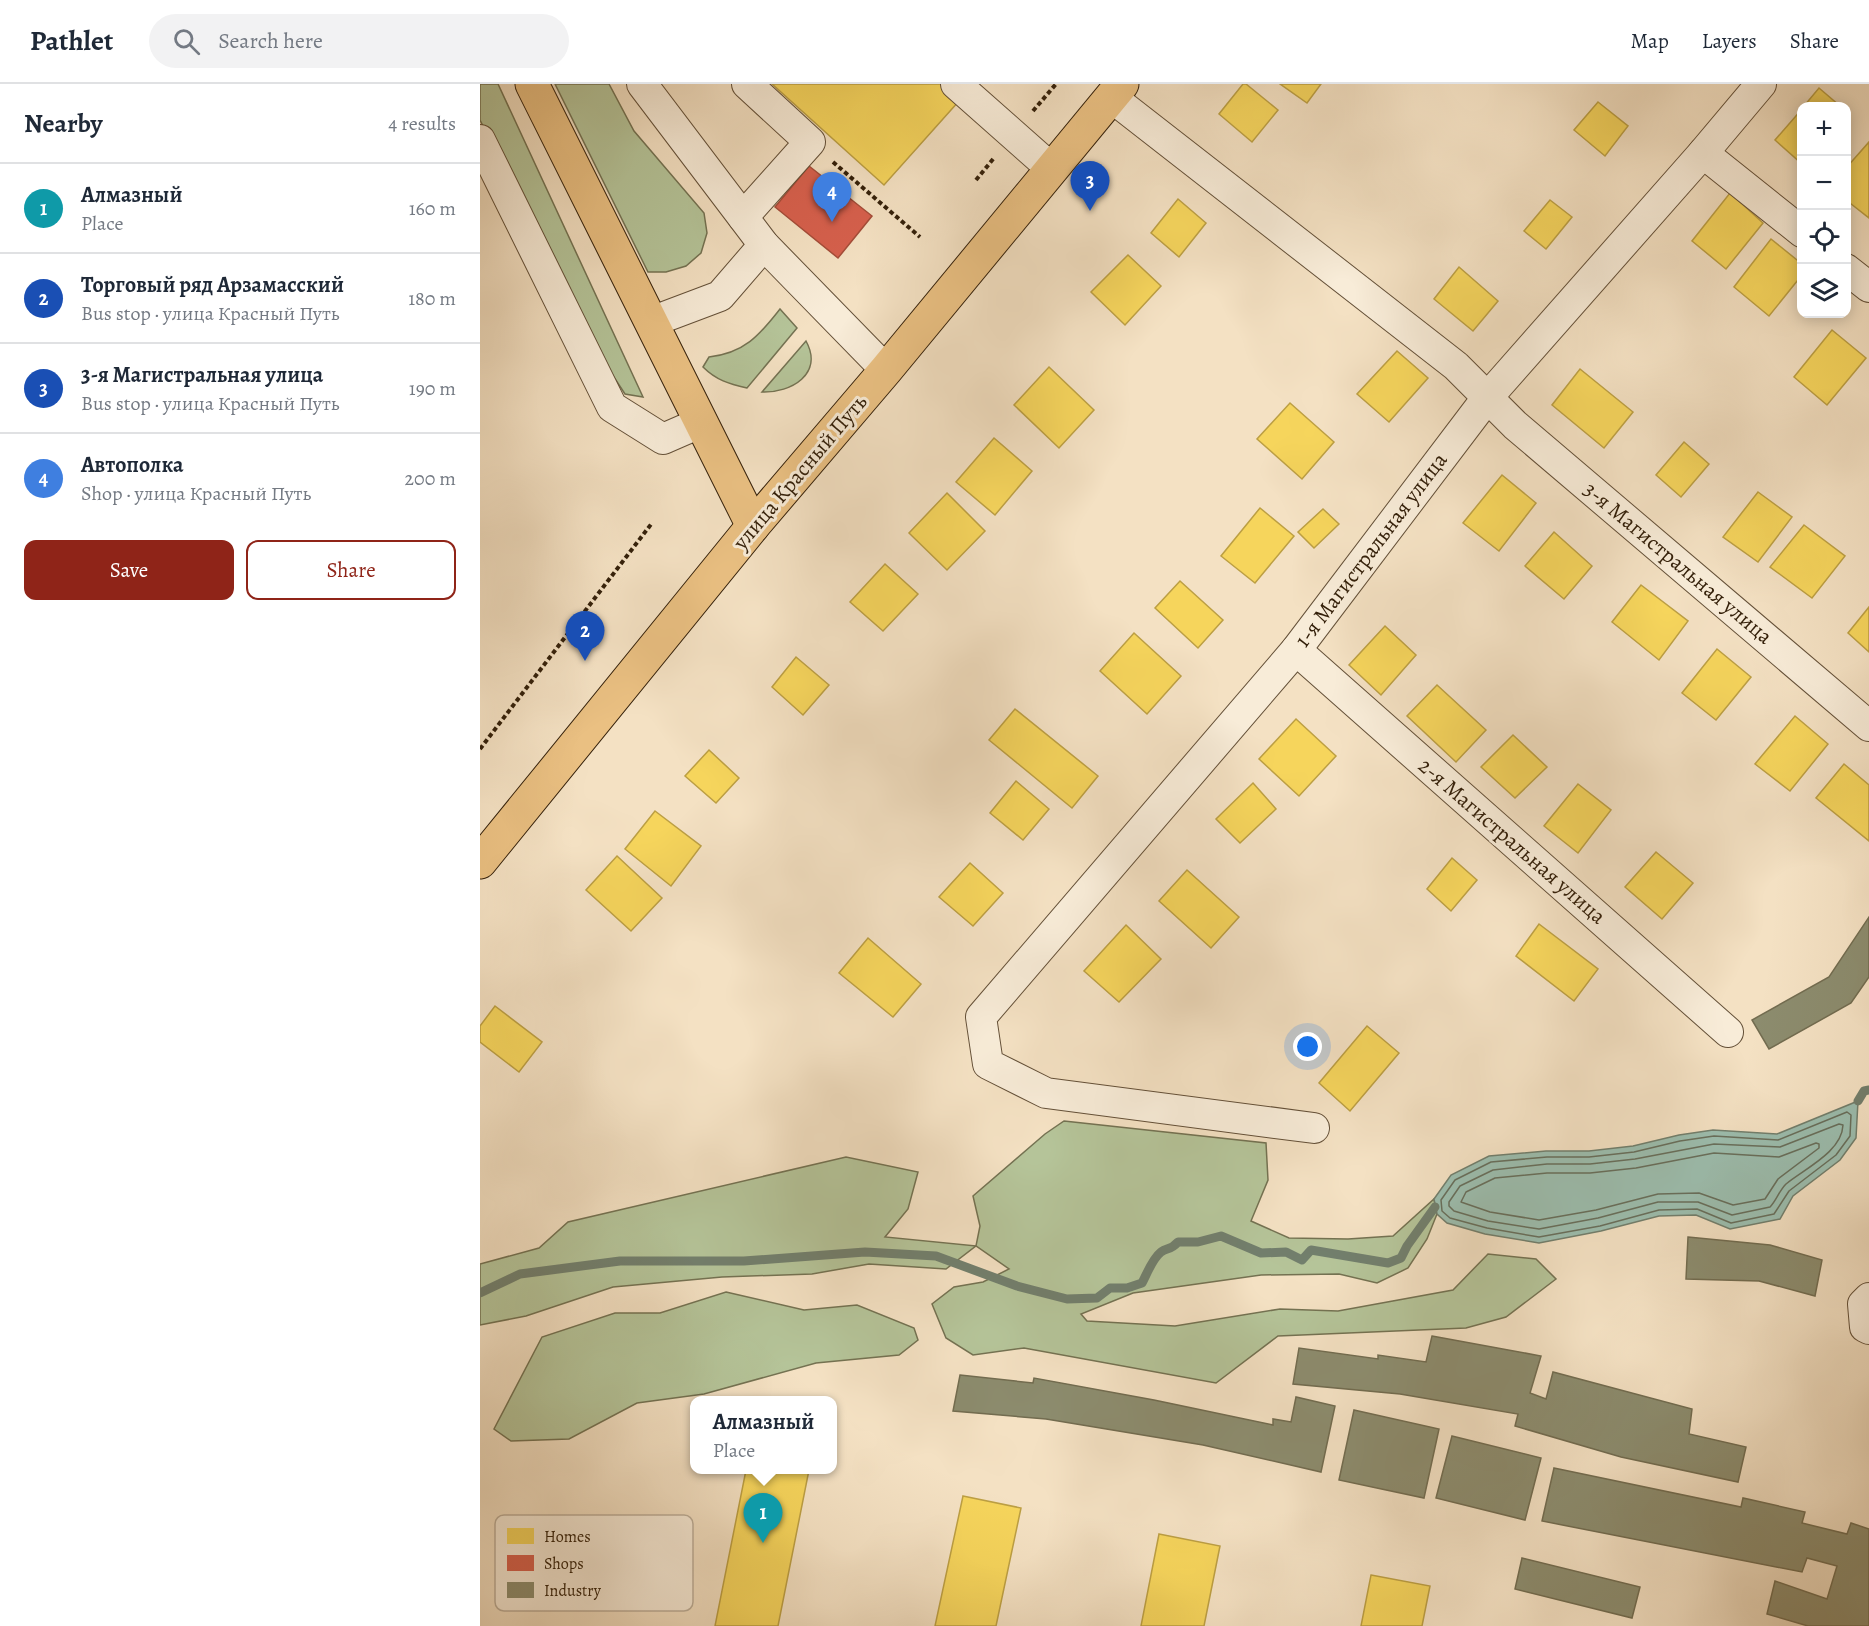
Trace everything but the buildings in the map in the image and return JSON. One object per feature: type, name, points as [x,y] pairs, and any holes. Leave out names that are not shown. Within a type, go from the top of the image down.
[{"type":"main road","points":[[532,84],[753,526]]},
{"type":"main road","name":"улица Красный Путь","points":[[480,862],[753,526],[886,370],[1117,91]]},
{"type":"street","points":[[642,84],[764,245],[886,370]]},
{"type":"street","points":[[743,217],[810,142],[747,84]]},
{"type":"street","points":[[956,84],[1052,169]]},
{"type":"street","name":"1-я Магистральная улица","points":[[1314,1128],[1046,1093],[988,1064],[981,1017],[1296,650],[1487,398],[1761,84]]},
{"type":"street","name":"3-я Магистральная улица","points":[[1117,91],[1456,366],[1515,425],[1869,726]]},
{"type":"street","points":[[480,140],[612,407],[663,439],[702,422]]},
{"type":"street","points":[[1703,153],[1797,228]]},
{"type":"street","points":[[651,322],[720,296],[764,245]]},
{"type":"street","points":[[1851,273],[1869,287]]},
{"type":"street","name":"2-я Магистральная улица","points":[[1296,650],[1728,1032]]},
{"type":"street","points":[[1869,1298],[1863,1304],[1865,1327],[1869,1329]]},
{"type":"path","points":[[810,142],[920,237]]},
{"type":"path","points":[[480,749],[652,523]]},
{"type":"shaded area","points":[[480,84],[498,84],[643,397],[625,394],[600,356],[480,120]]},
{"type":"shaded area","points":[[555,84],[609,84],[634,131],[704,213],[707,233],[701,253],[686,266],[666,272],[648,272]]},
{"type":"shaded area","points":[[780,309],[797,328],[747,388],[723,381],[703,367],[709,357],[732,352],[750,342]]},
{"type":"shaded area","points":[[806,341],[811,363],[802,379],[784,389],[762,392]]},
{"type":"shaded area","points":[[1064,1121],[1266,1143],[1268,1180],[1251,1221],[1289,1238],[1348,1239],[1393,1236],[1434,1199],[1437,1214],[1427,1239],[1408,1268],[1377,1283],[1339,1274],[1261,1275],[1133,1293],[1081,1314],[1087,1321],[1175,1326],[1280,1309],[1338,1311],[1453,1290],[1488,1254],[1536,1259],[1556,1279],[1506,1317],[1466,1328],[1278,1336],[1216,1383],[1024,1348],[973,1355],[946,1338],[932,1304],[954,1287],[983,1282],[1009,1269],[976,1246],[980,1226],[973,1196],[1045,1134]]},
{"type":"shaded area","points":[[846,1157],[918,1172],[908,1209],[885,1237],[976,1246],[946,1269],[869,1264],[812,1274],[722,1277],[613,1287],[526,1316],[480,1325],[480,1264],[539,1248],[568,1222]]},
{"type":"shaded area","points":[[726,1292],[804,1310],[857,1305],[914,1328],[918,1340],[899,1355],[816,1363],[704,1394],[637,1403],[569,1439],[511,1441],[494,1429],[542,1337],[615,1313],[660,1313]]},
{"type":"water","points":[[1858,1101],[1856,1138],[1840,1160],[1793,1196],[1780,1219],[1730,1229],[1696,1215],[1659,1216],[1601,1231],[1539,1243],[1485,1234],[1447,1223],[1437,1214],[1434,1199],[1451,1175],[1489,1156],[1546,1151],[1589,1151],[1633,1146],[1713,1130],[1777,1134]]},
{"type":"waterway","points":[[1858,1101],[1864,1091],[1869,1090]]},
{"type":"waterway","points":[[480,1293],[520,1274],[620,1261],[744,1261],[865,1252],[936,1256],[1017,1286],[1067,1299],[1097,1298],[1110,1288],[1127,1288],[1142,1283],[1158,1255],[1178,1242],[1198,1242],[1221,1236],[1261,1253],[1286,1252],[1302,1260],[1311,1250],[1388,1263],[1401,1258],[1435,1207]]},
{"type":"place","name":"3-я Магистральная улица","points":[[1090,211]]},
{"type":"place","name":"Автополка","points":[[832,222]]},
{"type":"place","name":"Торговый ряд Арзамасский","points":[[585,661]]},
{"type":"place","name":"Алмазный","points":[[763,1543]]}]
